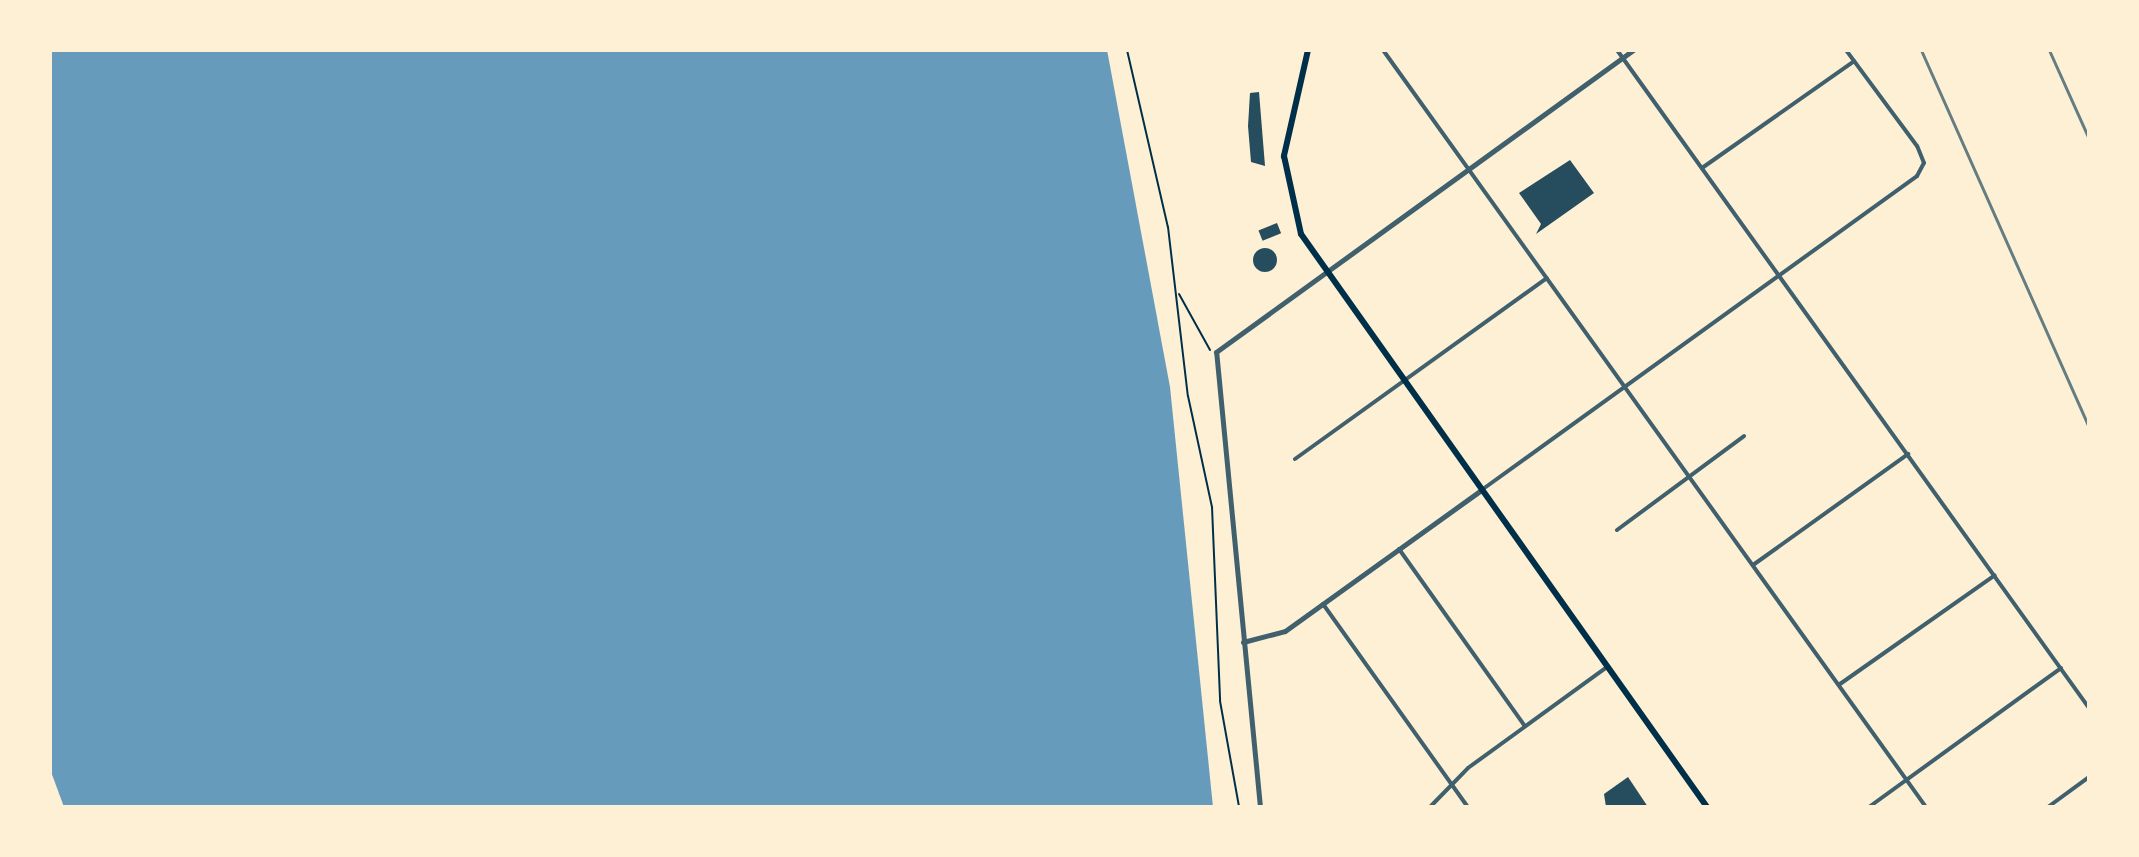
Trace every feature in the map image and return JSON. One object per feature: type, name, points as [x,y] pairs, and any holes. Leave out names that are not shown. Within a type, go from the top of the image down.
[{"type":"main road","points":[[1308,50],[1286,132],[1285,180],[1297,225],[1324,271],[1707,807]]},
{"type":"street","points":[[1383,50],[1926,807]]},
{"type":"street","points":[[1617,50],[2089,708]]},
{"type":"street","points":[[1260,807],[1215,353],[1324,271],[1633,50]]},
{"type":"street","points":[[1243,642],[1281,633],[1917,176],[1924,163],[1846,50]]},
{"type":"street","points":[[1702,169],[1854,61]]},
{"type":"street","points":[[1295,459],[1547,278]]},
{"type":"street","points":[[1617,530],[1744,436]]},
{"type":"street","points":[[1753,565],[1908,454]]},
{"type":"street","points":[[1399,549],[1525,727]]},
{"type":"street","points":[[1839,685],[1995,575]]},
{"type":"street","points":[[1322,604],[1468,807]]},
{"type":"street","points":[[1430,807],[1452,785],[1525,727],[1607,667]]},
{"type":"street","points":[[1869,807],[2061,668]]},
{"type":"street","points":[[2048,807],[2089,777]]},
{"type":"path","points":[[1127,50],[1178,294],[1188,396],[1214,516],[1220,701],[1239,807]]},
{"type":"path","points":[[1178,294],[1215,353]]},
{"type":"water","points":[[50,50],[1107,50],[1170,387],[1213,807],[64,807],[50,769]]},
{"type":"building","points":[[1259,92],[1265,166],[1251,162],[1248,126],[1250,93]]},
{"type":"building","points":[[1570,160],[1594,193],[1536,234],[1541,224],[1519,193]]},
{"type":"building","points":[[1277,223],[1281,233],[1263,241],[1258,230]]},
{"type":"building","points":[[1265,248],[1276,255],[1277,260],[1270,271],[1265,272],[1254,265],[1253,260],[1260,249]]},
{"type":"building","points":[[1628,777],[1648,807],[1606,807],[1604,794]]},
{"type":"railway","points":[[1921,50],[2089,427]]},
{"type":"railway","points":[[2049,50],[2089,139]]}]
